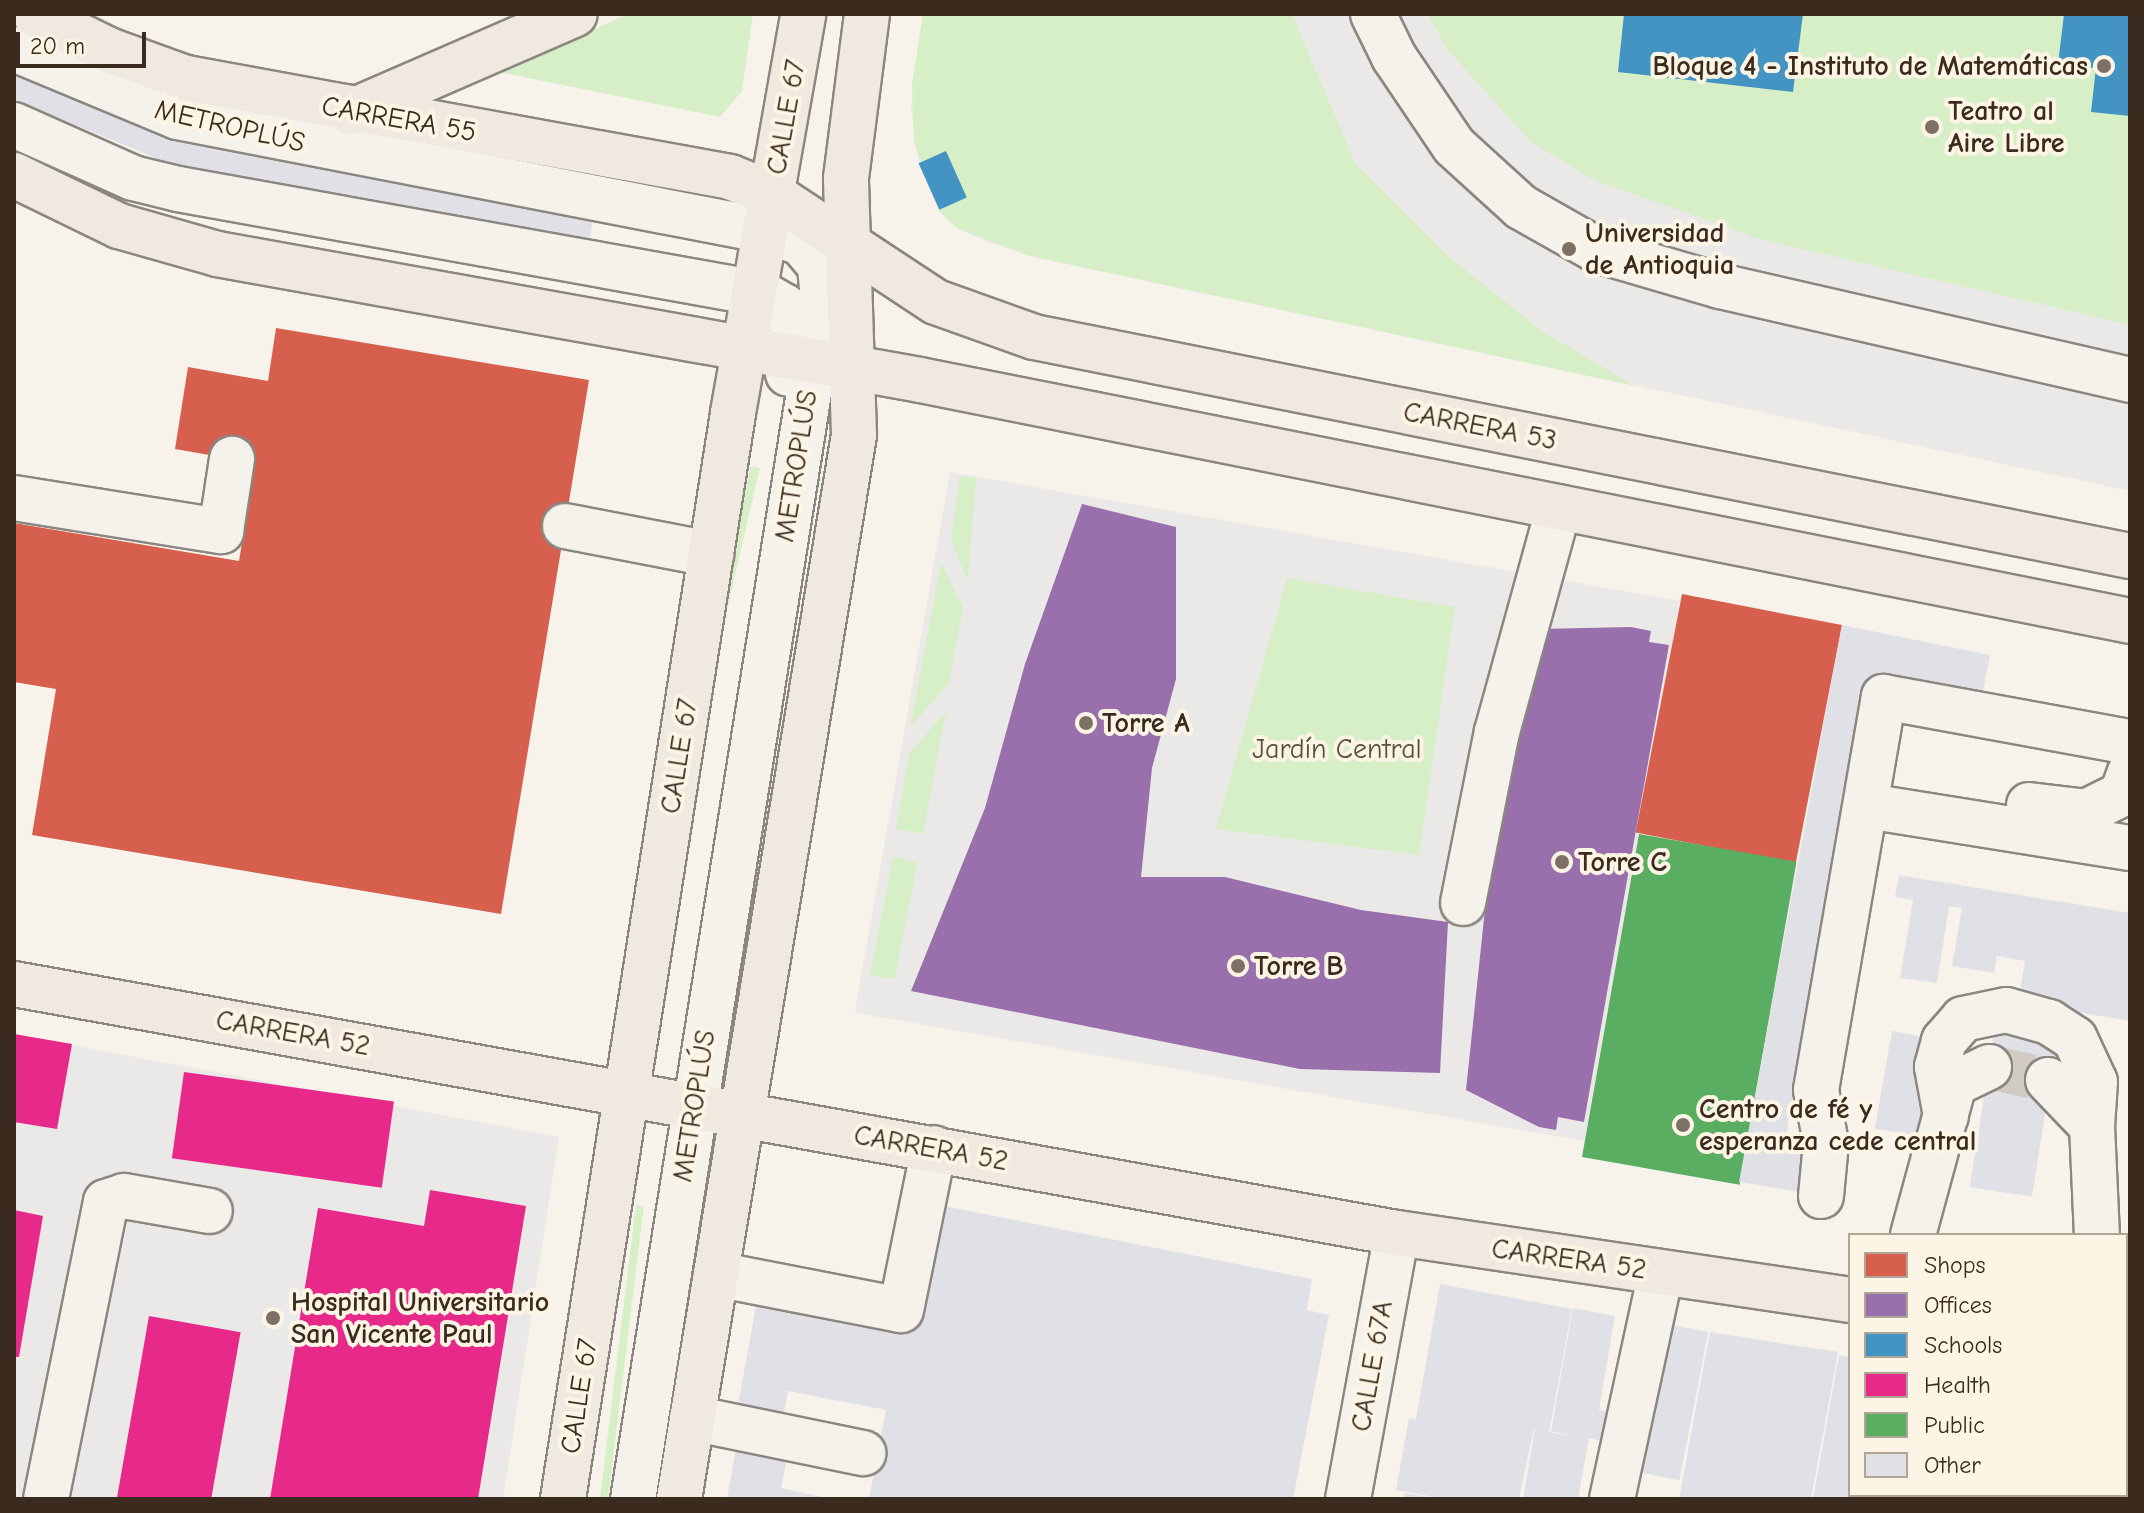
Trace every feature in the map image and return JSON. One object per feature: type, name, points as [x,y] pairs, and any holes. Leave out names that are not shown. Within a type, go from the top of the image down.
[{"type":"main road","name":"CARRERA 55","points":[[35,14],[121,55],[186,78],[350,112],[697,170],[769,212],[848,245]]},
{"type":"main road","points":[[350,112],[575,14]]},
{"type":"main road","name":"CALLE 67","points":[[563,1499],[744,347],[803,14]]},
{"type":"main road","points":[[679,1499],[854,435],[819,361],[848,245],[848,138],[867,14]]},
{"type":"main road","points":[[14,175],[119,226],[217,254],[819,361],[2130,621]]},
{"type":"main road","name":"CARRERA 53","points":[[848,245],[936,302],[1034,337],[2130,556]]},
{"type":"main road","name":"CARRERA 52","points":[[14,983],[1397,1233],[1848,1300]]},
{"type":"street","points":[[1373,14],[1394,57],[1454,146],[1521,207],[1597,250],[1720,286],[2130,380]]},
{"type":"street","name":"METROPLÚS","points":[[14,49],[115,95],[216,127],[769,212],[820,266],[823,304],[819,361],[608,1499]]},
{"type":"street","name":"METROPLÚS","points":[[14,125],[133,178],[191,192],[754,293],[776,300],[789,314],[819,361]]},
{"type":"street","points":[[14,498],[221,531],[232,459]]},
{"type":"street","points":[[1463,903],[1497,732],[1559,507]]},
{"type":"street","points":[[565,526],[711,554]]},
{"type":"street","points":[[1821,1196],[1826,1143],[1816,1090],[1884,697],[2130,742]]},
{"type":"street","points":[[1952,819],[1985,804],[2086,812],[2122,794],[2130,772]]},
{"type":"street","points":[[1867,806],[2130,848]]},
{"type":"street","points":[[1946,1116],[1937,1067],[1944,1041],[1963,1019],[2006,1010],[2049,1022],[2075,1039],[2095,1082],[2092,1126],[2097,1233]]},
{"type":"street","points":[[1914,1233],[1954,1084],[1989,1067]]},
{"type":"street","points":[[2048,1080],[2092,1126]]},
{"type":"street","name":"METROPLÚS","points":[[633,1499],[683,1102]]},
{"type":"street","points":[[716,1274],[901,1310],[934,1148]]},
{"type":"street","points":[[46,1499],[106,1202],[124,1196],[210,1211]]},
{"type":"street","name":"CALLE 67A","points":[[1348,1499],[1397,1233]]},
{"type":"street","points":[[1612,1499],[1661,1272]]},
{"type":"street","points":[[692,1418],[863,1453]]},
{"type":"shaded area","name":"Universidad de Antioquia","points":[[923,14],[2130,14],[2130,491],[1030,256],[985,241],[957,228],[939,211],[919,164],[911,110]]},
{"type":"shaded area","points":[[950,472],[1680,601],[1584,1141],[855,1013]]},
{"type":"shaded area","name":"Hospital Universitario San Vicente Paul","points":[[14,1034],[559,1137],[503,1499],[14,1499]]},
{"type":"green space","points":[[628,14],[753,14],[742,91],[720,117],[499,72]]},
{"type":"green space","points":[[923,14],[1292,14],[1355,163],[1448,256],[1542,331],[1635,386],[1030,256],[957,228],[939,211],[914,141],[912,83]]},
{"type":"green space","points":[[1428,14],[2130,14],[2130,325],[1763,240],[1594,180],[1531,142],[1447,49]]},
{"type":"green space","points":[[751,466],[760,468],[638,997],[629,995]]},
{"type":"green space","points":[[811,476],[821,478],[717,1011],[707,1009]]},
{"type":"green space","points":[[960,476],[976,478],[968,581],[951,540]]},
{"type":"green space","points":[[941,562],[963,608],[949,683],[910,727]]},
{"type":"green space","name":"Jardín Central","points":[[1287,578],[1455,607],[1419,855],[1216,829]]},
{"type":"green space","points":[[946,711],[923,834],[896,829],[909,754]]},
{"type":"green space","points":[[893,857],[918,862],[895,980],[870,975]]},
{"type":"green space","points":[[636,1205],[644,1206],[608,1499],[600,1499]]},
{"type":"green space","points":[[697,1213],[706,1214],[676,1499],[667,1499]]},
{"type":"building: Shops","points":[[276,328],[589,380],[501,914],[32,835],[56,689],[14,682],[14,523],[239,561],[255,463],[175,449],[188,367],[268,381]]},
{"type":"building: Shops","points":[[1682,594],[1842,625],[1796,864],[1636,833]]},
{"type":"building: Shops","points":[[1880,1497],[1955,1498],[1879,1499]]},
{"type":"building: Offices","points":[[1082,504],[1176,527],[1176,679],[1152,768],[1141,877],[1225,877],[1361,910],[1448,922],[1440,1073],[1300,1069],[911,991],[985,808],[1025,664]]},
{"type":"building: Offices","name":"Torre C","points":[[1631,627],[1651,631],[1649,642],[1669,645],[1584,1122],[1558,1117],[1556,1130],[1539,1127],[1466,1090],[1487,890],[1540,629]]},
{"type":"building: Schools","points":[[1624,14],[1803,14],[1793,92],[1618,72]]},
{"type":"building: Schools","name":"Bloque 4 - Instituto de Matemáticas","points":[[2064,14],[2130,14],[2130,116],[2091,112],[2096,68],[2058,64]]},
{"type":"building: Schools","points":[[946,151],[967,198],[939,210],[919,163]]},
{"type":"building: Health","points":[[14,1034],[72,1044],[57,1129],[14,1122]]},
{"type":"building: Health","points":[[184,1072],[394,1102],[382,1188],[172,1158]]},
{"type":"building: Health","points":[[430,1190],[526,1206],[478,1499],[270,1499],[318,1208],[424,1226]]},
{"type":"building: Health","points":[[14,1210],[43,1216],[19,1357],[14,1357]]},
{"type":"building: Health","points":[[149,1316],[241,1332],[211,1499],[117,1499]]},
{"type":"building: Public","points":[[1639,834],[1797,862],[1740,1185],[1582,1157]]},
{"type":"building: Other","points":[[14,70],[183,139],[594,213],[589,243],[178,167],[14,100]]},
{"type":"building: Other","points":[[1842,625],[1990,655],[1982,696],[1873,675],[1789,1117],[1786,1140],[1813,1145],[1805,1193],[1739,1182]]},
{"type":"building: Other","points":[[1899,875],[2130,913],[2130,1021],[2018,1002],[2025,961],[1997,956],[1994,973],[1952,966],[1962,908],[1949,906],[1937,983],[1900,978],[1913,900],[1895,897]]},
{"type":"building: Other","points":[[1996,1021],[2058,1031],[2032,1197],[1970,1187]]},
{"type":"building: Other","points":[[1892,1031],[1938,1039],[1921,1137],[1875,1128]]},
{"type":"building: Other","points":[[929,1203],[1312,1279],[1307,1310],[1329,1315],[1293,1499],[869,1499],[886,1410],[788,1391],[784,1413],[738,1405],[758,1295],[906,1324]]},
{"type":"building: Other","points":[[1440,1284],[1572,1309],[1549,1432],[1576,1437],[1551,1431],[1573,1308],[1615,1316],[1599,1410],[1608,1412],[1603,1441],[1589,1438],[1578,1499],[1523,1499],[1534,1428],[1519,1499],[1445,1499],[1396,1490],[1409,1418],[1416,1419]]},
{"type":"building: Other","points":[[1667,1324],[1708,1332],[1679,1480],[1638,1472]]},
{"type":"building: Other","points":[[1710,1332],[1838,1352],[1811,1499],[1679,1499]]},
{"type":"building: Other","points":[[1839,1355],[1848,1357],[1848,1497],[1879,1499],[1813,1499]]},
{"type":"building: Other","points":[[736,1448],[787,1458],[781,1488],[832,1499],[727,1499]]},
{"type":"building: Other","points":[[2128,1451],[2130,1499],[2104,1499],[2128,1497]]},
{"type":"building: Other","points":[[1405,1493],[1430,1497],[1430,1499],[1404,1499]]},
{"type":"tunnel","points":[[1989,1067],[2048,1080]]},
{"type":"place","name":"Bloque 4 - Instituto de Matemáticas","points":[[2104,66]]},
{"type":"place","name":"Teatro al Aire Libre","points":[[1932,127]]},
{"type":"place","name":"Universidad de Antioquia","points":[[1569,249]]},
{"type":"place","name":"Torre A","points":[[1086,723]]},
{"type":"place","name":"Torre C","points":[[1562,862]]},
{"type":"place","name":"Torre B","points":[[1238,966]]},
{"type":"place","name":"Centro de fé y esperanza cede central","points":[[1683,1125]]},
{"type":"place","name":"Hospital Universitario San Vicente Paul","points":[[273,1318]]}]
